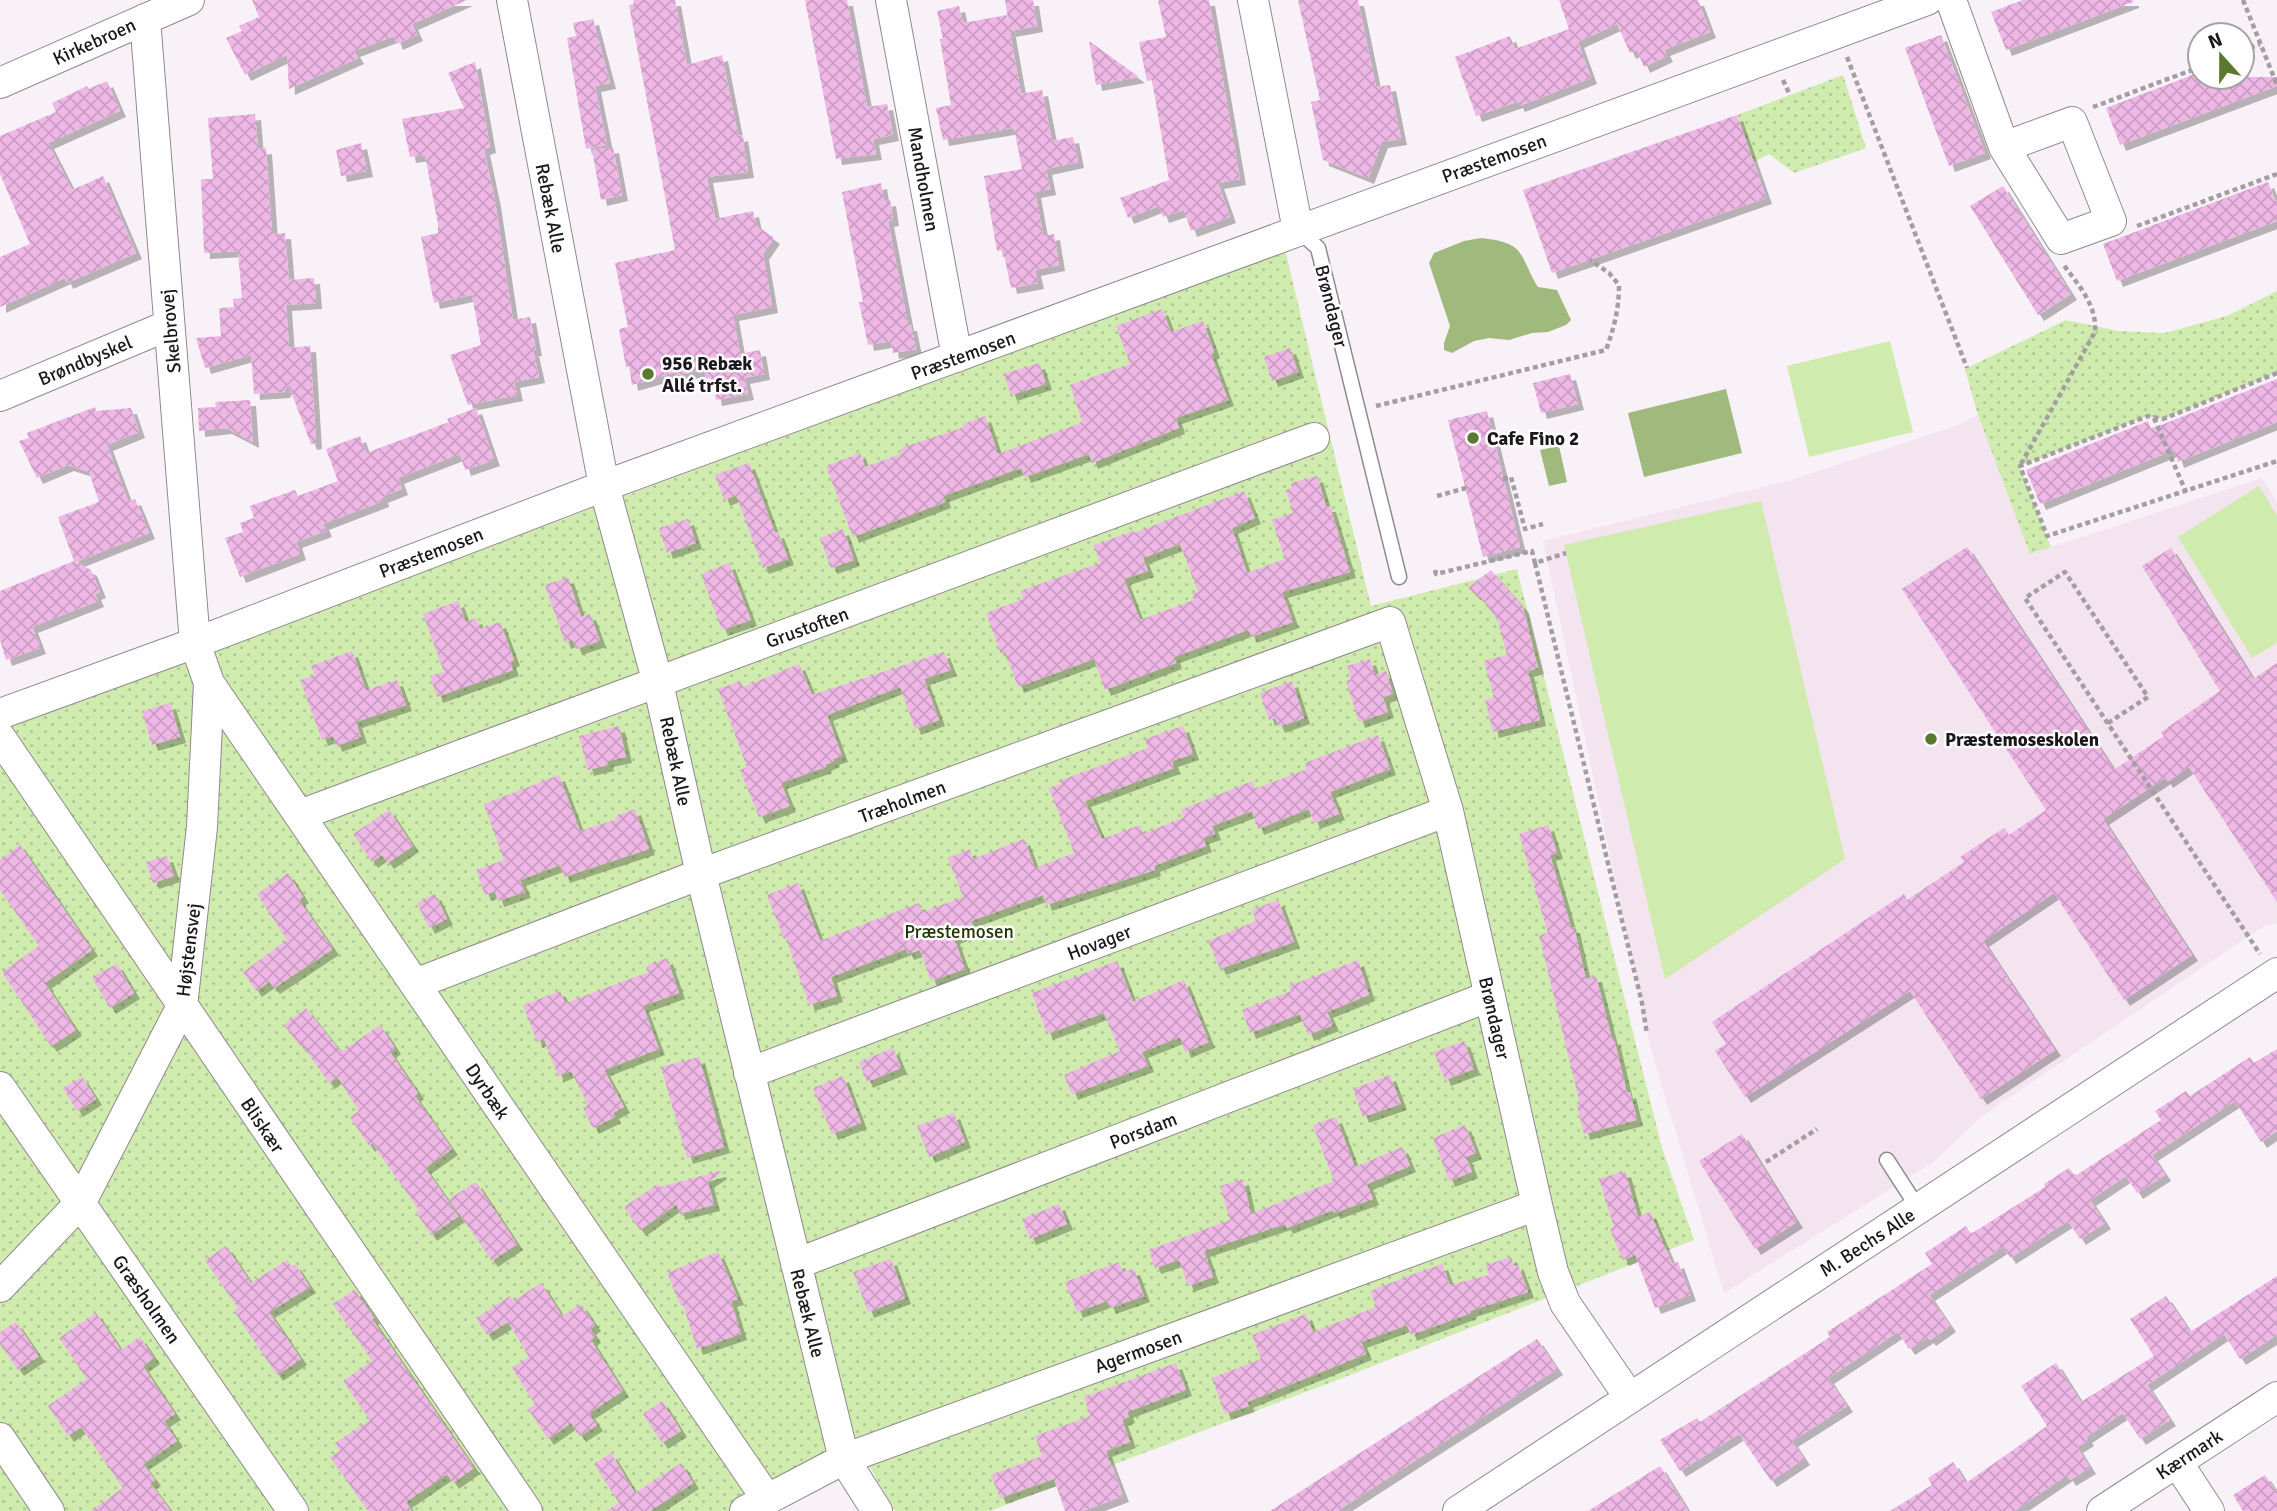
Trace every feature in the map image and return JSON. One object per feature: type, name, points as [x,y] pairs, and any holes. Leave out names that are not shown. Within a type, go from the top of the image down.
[{"type":"street","name":"Kirkebroen","points":[[0,83],[189,0]]},
{"type":"street","name":"Rebæk Alle","points":[[512,0],[604,486],[658,683],[701,874],[844,1459],[877,1511]]},
{"type":"street","name":"Mandholmen","points":[[891,0],[957,357]]},
{"type":"street","name":"Brøndager","points":[[1253,0],[1298,230]]},
{"type":"street","name":"Præstemosen","points":[[0,714],[195,643],[604,486],[1927,0]]},
{"type":"street","points":[[1951,0],[2004,146],[2061,239],[2111,221],[2072,122],[2004,146]]},
{"type":"street","name":"Skelbrovej","points":[[145,19],[195,643]]},
{"type":"street","name":"Brøndbyskel","points":[[0,396],[169,325]]},
{"type":"street","name":"Grustoften","points":[[300,815],[1314,438]]},
{"type":"street","name":"Brøndager","points":[[1390,622],[1448,811],[1553,1272],[1565,1303],[1630,1398]]},
{"type":"street","name":"Træholmen","points":[[415,984],[701,874],[1390,622]]},
{"type":"street","name":"Højstensvej","points":[[0,1287],[81,1202],[181,1006],[202,827],[209,683],[195,643]]},
{"type":"street","name":"Dyrbæk","points":[[209,683],[415,984],[756,1505]]},
{"type":"street","name":"Bliskær","points":[[0,737],[527,1511]]},
{"type":"street","name":"Hovager","points":[[749,1073],[1448,811]]},
{"type":"street","name":"M. Bechs Alle","points":[[1458,1511],[2275,974]]},
{"type":"street","name":"Porsdam","points":[[796,1264],[1490,996]]},
{"type":"street","name":"Græsholmen","points":[[0,1087],[293,1511]]},
{"type":"street","name":"Agermosen","points":[[756,1505],[844,1459],[1537,1205]]},
{"type":"street","name":"Kærmark","points":[[2102,1511],[2277,1397]]},
{"type":"street","points":[[0,1438],[49,1511]]},
{"type":"street","points":[[2177,1462],[2209,1511]]},
{"type":"lane","name":"Brøndager","points":[[1298,230],[1318,248],[1399,577]]},
{"type":"lane","points":[[1887,1160],[1918,1208]]},
{"type":"path","points":[[2243,0],[2277,85]]},
{"type":"path","points":[[1838,33],[1967,368]]},
{"type":"path","points":[[2256,46],[2260,44]]},
{"type":"path","points":[[2072,122],[2076,113],[2186,72]]},
{"type":"path","points":[[2111,221],[2125,231],[2277,174]]},
{"type":"path","points":[[2020,466],[2095,332],[2096,319],[2092,305],[2061,261],[2061,239]]},
{"type":"path","points":[[1358,411],[1606,350],[1619,306],[1619,285],[1609,273],[1590,260]]},
{"type":"path","points":[[2020,466],[2148,416],[2164,418],[2277,373]]},
{"type":"path","points":[[2154,417],[2186,492]]},
{"type":"path","points":[[2020,466],[2047,536],[2277,461]]},
{"type":"path","points":[[1503,479],[1511,477],[1525,529],[1542,524]]},
{"type":"path","points":[[1437,496],[1466,488]]},
{"type":"path","points":[[1436,570],[1436,574],[1532,551],[1647,1034]]},
{"type":"path","points":[[1535,562],[1566,553]]},
{"type":"path","points":[[2108,723],[2148,697],[2066,572],[2025,598],[2108,723],[2275,974]]},
{"type":"path","points":[[1766,1162],[1817,1129]]},
{"type":"shaded area","points":[[1481,238],[1514,247],[1538,287],[1557,290],[1571,320],[1566,325],[1548,332],[1532,333],[1509,340],[1489,338],[1474,341],[1452,353],[1444,350],[1450,326],[1429,263],[1434,253],[1464,241]]},
{"type":"shaded area","points":[[1726,389],[1742,453],[1644,477],[1628,413]]},
{"type":"shaded area","name":"Præstemoseskolen","points":[[1978,415],[2030,554],[2262,478],[2277,502],[2277,923],[2264,926],[1982,1116],[1935,1161],[1724,1293],[1652,1053],[1543,541],[1791,480],[1955,426]]},
{"type":"shaded area","points":[[1559,446],[1567,482],[1549,486],[1540,450]]},
{"type":"green space","points":[[1843,75],[1866,148],[1794,173],[1769,154],[1754,162],[1737,115]]},
{"type":"green space","name":"Præstemosen","points":[[1285,250],[1371,606],[1517,569],[1662,1148],[1694,1240],[1327,1384],[990,1511],[895,1511],[857,1445],[734,1511],[0,1511],[0,729]]},
{"type":"green space","points":[[2277,291],[2277,373],[2163,419],[2148,416],[2020,466],[2051,547],[2030,554],[1978,415],[1965,369],[2066,320],[2118,331],[2165,333],[2227,316]]},
{"type":"green space","points":[[1890,341],[1913,432],[1809,457],[1787,366]]},
{"type":"green space","points":[[2259,486],[2277,516],[2277,643],[2252,658],[2178,537]]},
{"type":"green space","points":[[1761,501],[1845,859],[1665,979],[1564,545]]},
{"type":"building","points":[[252,0],[467,0],[412,24],[417,35],[397,44],[394,36],[354,51],[358,58],[289,89],[287,55],[245,75],[226,38],[242,31],[239,26],[259,17]]},
{"type":"building","points":[[633,0],[675,0],[687,65],[722,55],[738,136],[742,135],[748,172],[707,177],[715,219],[753,211],[756,225],[774,238],[763,254],[772,307],[733,315],[740,354],[760,350],[764,374],[744,378],[748,394],[716,400],[712,378],[706,379],[704,370],[678,375],[677,372],[632,385],[629,366],[626,367],[619,329],[628,327],[615,263],[675,250],[629,5],[634,4]]},
{"type":"building","points":[[805,0],[847,0],[867,107],[887,104],[893,135],[873,139],[876,154],[836,159]]},
{"type":"building","points":[[1005,0],[1033,0],[1037,26],[1010,31]]},
{"type":"building","points":[[1158,0],[1209,0],[1240,179],[1218,183],[1230,217],[1191,231],[1184,210],[1163,217],[1159,206],[1128,218],[1120,198],[1169,180],[1152,80],[1147,81],[1139,42],[1166,37]]},
{"type":"building","points":[[1298,0],[1358,0],[1376,87],[1390,85],[1401,139],[1382,142],[1368,178],[1323,160],[1311,102],[1320,100]]},
{"type":"building","points":[[1559,0],[1698,0],[1710,32],[1664,50],[1667,56],[1644,67],[1637,50],[1630,53],[1617,24],[1578,42],[1591,78],[1519,106],[1517,102],[1476,116],[1455,57],[1510,36],[1515,49],[1569,29]]},
{"type":"building","points":[[2023,0],[2133,2],[2006,50],[1991,12]]},
{"type":"building","points":[[959,6],[963,23],[1007,15],[1021,94],[1042,90],[1052,141],[1073,137],[1078,162],[1046,169],[1050,189],[1035,192],[1043,236],[1054,234],[1059,265],[1035,270],[1038,283],[1011,288],[1003,250],[997,251],[984,176],[1022,169],[1014,128],[943,140],[936,108],[951,105],[937,11]]},
{"type":"building","points":[[593,19],[610,83],[595,86],[607,145],[586,149],[567,38],[576,36],[573,23]]},
{"type":"building","points":[[1941,35],[1985,153],[1949,166],[1905,48]]},
{"type":"building","points":[[1089,41],[1139,77],[1096,85]]},
{"type":"building","points":[[475,62],[490,147],[484,149],[495,201],[513,320],[530,317],[539,377],[514,382],[517,395],[468,405],[450,355],[481,345],[472,295],[434,303],[421,237],[438,233],[438,224],[425,155],[410,157],[402,119],[464,108],[448,73]]},
{"type":"building","points":[[2186,77],[2186,91],[2256,91],[2256,77],[2277,77],[2277,86],[2120,145],[2106,108]]},
{"type":"building","points":[[107,81],[120,111],[48,143],[72,190],[103,176],[136,253],[67,283],[65,278],[0,307],[0,257],[30,244],[0,174],[0,136],[56,112],[52,103],[87,86],[88,89]]},
{"type":"building","points":[[255,114],[258,149],[266,148],[272,234],[285,233],[289,280],[314,278],[316,303],[286,305],[289,348],[310,346],[316,443],[311,444],[288,384],[284,392],[254,394],[251,355],[205,368],[196,338],[221,336],[219,308],[234,307],[233,299],[242,298],[238,251],[204,253],[201,179],[213,179],[208,118]]},
{"type":"building","points":[[1737,115],[1766,198],[1552,273],[1523,190]]},
{"type":"building","points":[[361,143],[367,171],[341,176],[336,150]]},
{"type":"building","points":[[613,147],[622,195],[601,200],[592,150]]},
{"type":"building","points":[[2268,182],[2277,205],[2277,221],[2117,281],[2103,244]]},
{"type":"building","points":[[881,183],[884,201],[890,200],[893,220],[888,221],[908,325],[911,325],[916,349],[893,353],[891,341],[868,345],[859,302],[863,302],[842,192]]},
{"type":"building","points":[[2003,186],[2071,294],[2038,315],[1970,206]]},
{"type":"building","points":[[1162,309],[1171,332],[1203,321],[1214,352],[1211,354],[1228,400],[1176,418],[1179,428],[1092,463],[1089,454],[1025,477],[1021,468],[943,496],[945,502],[853,537],[826,466],[860,453],[865,467],[903,453],[901,448],[964,427],[963,424],[985,416],[998,454],[1078,424],[1082,421],[1070,385],[1130,364],[1116,326]]},
{"type":"building","points":[[1290,348],[1298,372],[1272,381],[1264,357]]},
{"type":"building","points":[[1039,363],[1046,384],[1011,395],[1004,374]]},
{"type":"building","points":[[1570,374],[1578,404],[1541,413],[1533,383]]},
{"type":"building","points":[[2277,379],[2277,422],[2178,462],[2174,450],[2040,504],[2026,470],[2148,421],[2151,429]]},
{"type":"building","points":[[250,400],[253,442],[226,428],[199,431],[198,408],[216,407],[215,402]]},
{"type":"building","points":[[95,407],[96,411],[131,408],[139,432],[107,445],[128,501],[135,499],[149,533],[76,562],[91,570],[100,592],[95,594],[98,601],[32,627],[40,648],[6,660],[0,640],[0,591],[74,561],[58,517],[99,502],[89,472],[68,465],[37,478],[19,441],[29,438],[27,433]]},
{"type":"building","points":[[476,408],[494,460],[465,470],[460,454],[398,478],[402,489],[382,497],[383,501],[323,524],[326,531],[296,542],[300,554],[240,577],[225,538],[243,532],[240,523],[254,518],[250,506],[295,490],[298,496],[338,481],[326,449],[360,436],[366,453],[449,422],[447,419]]},
{"type":"building","points":[[1487,411],[1520,547],[1483,557],[1448,420]]},
{"type":"building","points":[[749,463],[775,533],[778,532],[788,559],[763,568],[736,495],[724,500],[715,475]]},
{"type":"building","points":[[1317,476],[1326,506],[1330,506],[1350,572],[1282,592],[1293,622],[1251,637],[1248,630],[1174,657],[1176,663],[1105,690],[1094,659],[1018,687],[1005,652],[1001,654],[986,613],[1023,599],[1020,591],[1100,563],[1094,545],[1133,531],[1134,533],[1244,491],[1255,518],[1232,528],[1247,573],[1285,559],[1272,520],[1293,513],[1286,490],[1292,488],[1291,483]],"holes":[[[1180,544],[1198,592],[1192,594],[1194,600],[1140,620],[1124,579],[1148,571],[1143,558]]]},
{"type":"building","points":[[688,519],[696,543],[667,553],[659,528]]},
{"type":"building","points":[[843,529],[854,560],[831,568],[820,538]]},
{"type":"building","points":[[1967,547],[2114,770],[2164,736],[2161,732],[2220,691],[2142,566],[2171,548],[2253,679],[2277,663],[2277,902],[2189,767],[2167,782],[2165,778],[2103,819],[2192,955],[2124,1000],[2054,893],[1983,941],[2055,1050],[1981,1099],[1910,991],[1745,1097],[1715,1051],[1726,1044],[1712,1022],[1904,894],[1907,900],[1964,862],[1960,857],[2004,828],[2009,835],[2046,810],[1902,589]]},
{"type":"building","points":[[729,563],[751,620],[722,630],[701,574]]},
{"type":"building","points":[[1491,570],[1523,607],[1538,668],[1528,671],[1540,720],[1493,732],[1485,700],[1494,698],[1484,661],[1507,655],[1498,621],[1483,600],[1468,588]]},
{"type":"building","points":[[568,577],[581,617],[590,614],[600,641],[576,649],[573,640],[565,643],[545,585]]},
{"type":"building","points":[[458,601],[466,622],[476,618],[480,629],[500,622],[514,660],[510,662],[513,670],[437,697],[430,676],[444,672],[423,614]]},
{"type":"building","points":[[352,651],[366,690],[397,680],[406,705],[356,722],[361,737],[336,746],[333,736],[322,740],[300,680],[315,675],[311,666]]},
{"type":"building","points":[[944,652],[951,670],[924,679],[939,720],[915,729],[900,687],[827,715],[842,756],[833,759],[826,767],[781,783],[790,806],[759,817],[740,770],[747,767],[718,689],[741,681],[743,687],[799,664],[812,695]]},
{"type":"building","points":[[1370,659],[1375,675],[1386,671],[1393,694],[1383,697],[1388,712],[1359,722],[1346,681],[1351,679],[1347,666]]},
{"type":"building","points":[[1292,681],[1304,718],[1279,727],[1275,718],[1269,720],[1260,693]]},
{"type":"building","points":[[170,703],[180,737],[152,745],[142,711]]},
{"type":"building","points":[[619,726],[626,757],[607,761],[608,765],[588,770],[579,736]]},
{"type":"building","points":[[1183,726],[1193,754],[1172,761],[1174,768],[1085,801],[1102,839],[1140,825],[1143,834],[1184,817],[1181,810],[1252,781],[1255,789],[1307,769],[1305,763],[1378,735],[1390,769],[1330,792],[1339,814],[1314,823],[1309,809],[1258,829],[1252,811],[1212,826],[1215,834],[1203,838],[1206,846],[1154,866],[1155,870],[1046,905],[1043,895],[971,921],[974,930],[954,938],[965,969],[931,981],[920,950],[908,954],[906,949],[831,977],[837,996],[809,1005],[786,938],[784,939],[767,895],[798,883],[820,941],[919,903],[922,912],[963,897],[948,858],[970,849],[973,859],[1024,839],[1035,868],[1074,853],[1049,788],[1061,784],[1059,781],[1148,748],[1145,739]]},
{"type":"building","points":[[559,775],[580,831],[617,819],[616,816],[635,809],[649,849],[564,877],[560,865],[520,880],[525,892],[498,901],[495,891],[485,895],[476,870],[504,860],[484,804]]},
{"type":"building","points":[[389,810],[413,846],[388,863],[382,855],[372,862],[353,834]]},
{"type":"building","points":[[1548,825],[1557,853],[1550,855],[1571,927],[1574,927],[1586,979],[1596,976],[1627,1093],[1630,1092],[1637,1120],[1584,1134],[1577,1105],[1580,1104],[1539,935],[1548,933],[1519,834]]},
{"type":"building","points":[[20,845],[92,950],[45,983],[76,1030],[51,1046],[2,972],[39,946],[0,890],[0,860]]},
{"type":"building","points":[[167,856],[174,876],[153,883],[146,862]]},
{"type":"building","points":[[288,873],[303,897],[299,900],[333,949],[274,988],[269,982],[256,991],[243,972],[287,940],[257,894]]},
{"type":"building","points":[[435,894],[447,919],[429,928],[417,903]]},
{"type":"building","points":[[1278,900],[1294,942],[1220,969],[1208,941],[1256,921],[1252,910]]},
{"type":"building","points":[[667,958],[679,993],[643,1006],[659,1049],[604,1070],[624,1107],[613,1113],[615,1117],[593,1128],[583,1108],[588,1105],[571,1071],[558,1076],[544,1039],[537,1042],[523,1005],[560,991],[565,1003],[649,972],[646,966]]},
{"type":"building","points":[[1358,960],[1369,995],[1327,1012],[1333,1025],[1308,1035],[1300,1014],[1250,1033],[1242,1010],[1291,991],[1289,986]]},
{"type":"building","points":[[1117,961],[1133,1002],[1184,980],[1209,1042],[1185,1052],[1180,1037],[1142,1052],[1148,1066],[1072,1094],[1064,1075],[1120,1051],[1104,1013],[1047,1034],[1032,993]]},
{"type":"building","points":[[117,964],[134,993],[110,1008],[92,977]]},
{"type":"building","points":[[306,1008],[341,1052],[380,1025],[395,1048],[390,1052],[418,1093],[415,1096],[452,1149],[425,1168],[459,1216],[431,1235],[416,1212],[419,1210],[372,1143],[369,1146],[350,1117],[359,1111],[337,1077],[329,1083],[303,1046],[301,1047],[284,1025]]},
{"type":"building","points":[[1464,1041],[1474,1069],[1445,1080],[1434,1052]]},
{"type":"building","points":[[893,1048],[901,1068],[867,1082],[859,1062]]},
{"type":"building","points":[[2277,1049],[2277,1131],[2261,1142],[2235,1101],[2152,1155],[2165,1175],[2137,1193],[2126,1176],[2090,1200],[2105,1223],[2080,1239],[2068,1221],[2010,1258],[2003,1247],[1929,1295],[1950,1326],[1930,1340],[1928,1337],[1909,1349],[1898,1332],[1828,1378],[1847,1406],[1792,1441],[1804,1459],[1771,1481],[1739,1434],[1680,1471],[1660,1440],[1697,1418],[1700,1422],[1830,1337],[1827,1332],[1932,1264],[1925,1253],[1966,1226],[1971,1234],[2045,1187],[2044,1184],[2069,1168],[2075,1176],[2161,1120],[2155,1111],[2186,1091],[2190,1096],[2250,1057],[2254,1063]]},
{"type":"building","points":[[699,1057],[724,1147],[687,1158],[661,1067]]},
{"type":"building","points":[[1390,1075],[1401,1104],[1363,1117],[1353,1089]]},
{"type":"building","points":[[843,1076],[861,1123],[832,1134],[813,1088]]},
{"type":"building","points":[[82,1077],[96,1099],[77,1111],[63,1088]]},
{"type":"building","points":[[954,1113],[965,1142],[929,1157],[917,1126]]},
{"type":"building","points":[[1336,1117],[1355,1167],[1402,1147],[1410,1166],[1367,1184],[1373,1199],[1334,1213],[1333,1210],[1287,1228],[1285,1224],[1204,1251],[1213,1277],[1188,1286],[1179,1260],[1155,1268],[1149,1250],[1230,1220],[1220,1186],[1243,1179],[1251,1214],[1334,1181],[1313,1125]]},
{"type":"building","points":[[1465,1125],[1476,1153],[1466,1157],[1472,1172],[1449,1181],[1433,1138]]},
{"type":"building","points":[[1742,1134],[1797,1222],[1755,1249],[1699,1161]]},
{"type":"building","points":[[720,1171],[721,1173],[708,1182],[714,1205],[679,1214],[677,1204],[640,1230],[624,1207],[658,1184],[660,1187]]},
{"type":"building","points":[[1625,1171],[1638,1217],[1650,1212],[1672,1264],[1678,1262],[1690,1295],[1655,1308],[1635,1255],[1623,1260],[1610,1229],[1614,1227],[1599,1179]]},
{"type":"building","points":[[476,1182],[517,1244],[492,1261],[449,1199]]},
{"type":"building","points":[[1059,1204],[1067,1224],[1030,1239],[1022,1219]]},
{"type":"building","points":[[226,1246],[251,1283],[287,1260],[291,1266],[295,1264],[310,1287],[269,1312],[301,1359],[277,1375],[234,1311],[238,1308],[205,1260]]},
{"type":"building","points":[[718,1252],[738,1299],[731,1301],[741,1334],[697,1349],[683,1305],[681,1306],[667,1273]]},
{"type":"building","points":[[1511,1257],[1514,1266],[1518,1265],[1528,1292],[1470,1311],[1471,1313],[1411,1335],[1407,1325],[1361,1342],[1366,1354],[1247,1402],[1249,1406],[1225,1414],[1212,1378],[1261,1359],[1252,1335],[1306,1314],[1313,1332],[1376,1307],[1370,1291],[1414,1274],[1442,1264],[1450,1285],[1489,1275],[1486,1265]]},
{"type":"building","points":[[891,1259],[905,1298],[868,1312],[853,1272]]},
{"type":"building","points":[[1119,1262],[1123,1272],[1134,1269],[1144,1296],[1110,1308],[1107,1301],[1077,1312],[1065,1282]]},
{"type":"building","points":[[2277,1276],[2277,1335],[2240,1359],[2224,1334],[2147,1385],[2170,1420],[2140,1439],[2123,1413],[2086,1437],[2088,1440],[2077,1447],[2090,1468],[2070,1480],[2067,1475],[2014,1511],[1890,1511],[1932,1485],[1928,1478],[1953,1462],[1966,1483],[2047,1426],[2021,1386],[2056,1363],[2081,1402],[2154,1356],[2130,1319],[2166,1296],[2190,1332]]},
{"type":"building","points":[[541,1283],[562,1316],[581,1304],[595,1325],[590,1329],[595,1337],[591,1340],[623,1391],[589,1413],[597,1425],[580,1436],[571,1423],[548,1439],[528,1409],[535,1404],[512,1368],[529,1357],[508,1322],[487,1335],[476,1318],[510,1296],[513,1301]]},
{"type":"building","points":[[355,1290],[474,1468],[453,1483],[447,1474],[406,1502],[412,1511],[368,1511],[330,1457],[340,1451],[335,1443],[370,1420],[343,1381],[372,1361],[333,1304]]},
{"type":"building","points":[[96,1313],[121,1350],[140,1337],[154,1358],[143,1366],[175,1414],[164,1421],[177,1441],[143,1464],[155,1480],[150,1483],[171,1511],[91,1511],[123,1488],[81,1427],[68,1436],[48,1406],[87,1379],[59,1338]]},
{"type":"building","points":[[16,1322],[39,1356],[18,1370],[0,1344],[0,1332]]},
{"type":"building","points":[[1537,1339],[1557,1369],[1337,1511],[1270,1511]]},
{"type":"building","points":[[1176,1363],[1186,1390],[1127,1412],[1129,1417],[1122,1420],[1130,1442],[1106,1451],[1123,1496],[1083,1511],[1065,1511],[1054,1479],[1000,1498],[991,1475],[1042,1456],[1035,1436],[1090,1416],[1084,1397]]},
{"type":"building","points":[[662,1401],[681,1431],[662,1443],[643,1414]]},
{"type":"building","points":[[611,1453],[635,1493],[681,1463],[693,1483],[650,1511],[606,1511],[619,1503],[594,1464]]},
{"type":"building","points":[[1660,1466],[1688,1511],[1588,1511]]},
{"type":"building","points":[[2265,1475],[2277,1493],[2277,1511],[2243,1511],[2233,1495]]},
{"type":"place","name":"956 Rebæk Allé trfst.","points":[[648,374]]},
{"type":"place","name":"Cafe Fino 2","points":[[1473,438]]},
{"type":"place","name":"Præstemoseskolen","points":[[1931,739]]}]
